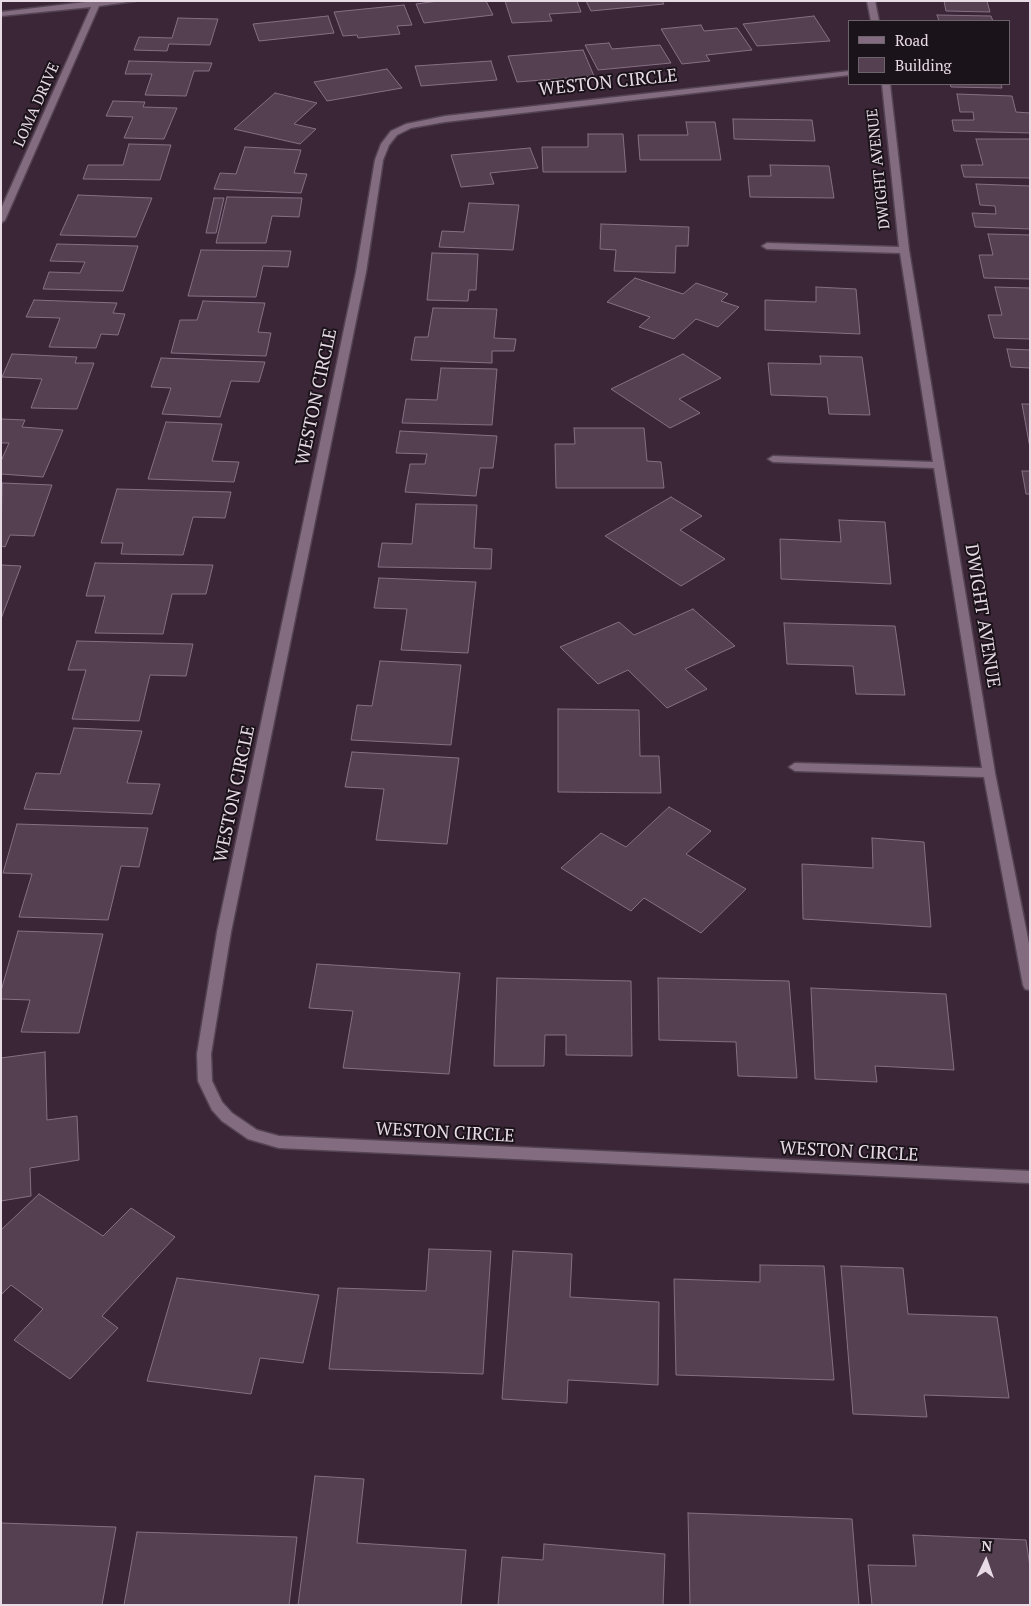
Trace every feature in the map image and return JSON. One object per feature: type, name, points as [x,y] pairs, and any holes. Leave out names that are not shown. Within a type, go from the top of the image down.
[{"type":"street","points":[[1,14],[131,1]]},
{"type":"street","points":[[871,1],[875,20]]},
{"type":"street","name":"LOMA DRIVE","points":[[1,220],[98,3]]},
{"type":"street","name":"WESTON CIRCLE","points":[[848,73],[446,119],[401,130],[394,133],[385,144],[379,160],[361,272],[224,932],[204,1054],[205,1081],[217,1106],[227,1117],[253,1135],[279,1142],[1030,1177]]},
{"type":"street","name":"DWIGHT AVENUE","points":[[886,85],[904,250],[989,773],[1030,985]]},
{"type":"street","name":"DWIGHT AVENUE","points":[[767,246],[904,250]]},
{"type":"street","points":[[773,459],[940,465]]},
{"type":"street","points":[[796,766],[989,773]]},
{"type":"building","points":[[438,1],[486,1],[493,15],[424,23],[416,4]]},
{"type":"building","points":[[505,1],[577,1],[581,12],[549,14],[552,21],[512,23]]},
{"type":"building","points":[[586,1],[662,1],[664,4],[591,11]]},
{"type":"building","points":[[944,1],[987,1],[990,12],[946,11]]},
{"type":"building","points":[[404,5],[412,25],[397,26],[400,34],[358,38],[357,35],[343,36],[334,12]]},
{"type":"building","points":[[937,15],[991,16],[993,20],[939,20]]},
{"type":"building","points":[[328,16],[334,33],[259,41],[253,24]]},
{"type":"building","points":[[814,16],[830,41],[757,46],[743,24]]},
{"type":"building","points":[[178,18],[218,19],[210,45],[169,44],[167,51],[134,50],[139,37],[172,38]]},
{"type":"building","points":[[701,25],[704,31],[737,28],[752,50],[706,55],[710,61],[682,64],[661,29]]},
{"type":"building","points":[[609,43],[612,49],[660,45],[671,63],[598,70],[585,45]]},
{"type":"building","points":[[583,50],[594,76],[517,82],[508,56]]},
{"type":"building","points":[[129,61],[212,63],[209,71],[194,71],[186,96],[145,95],[152,74],[125,74]]},
{"type":"building","points":[[491,61],[497,80],[421,86],[415,66]]},
{"type":"building","points":[[387,69],[402,88],[327,101],[314,82]]},
{"type":"building","points":[[950,85],[1001,85],[1002,88],[951,87]]},
{"type":"building","points":[[275,93],[317,103],[294,124],[316,129],[300,144],[234,129]]},
{"type":"building","points":[[957,94],[1012,96],[1016,112],[1030,113],[1030,133],[954,131],[952,120],[974,120],[973,112],[960,112]]},
{"type":"building","points":[[113,101],[145,102],[143,107],[177,108],[164,139],[124,138],[133,117],[106,116]]},
{"type":"building","points":[[733,119],[812,120],[815,141],[734,139]]},
{"type":"building","points":[[686,122],[715,122],[721,160],[640,160],[638,135],[688,135]]},
{"type":"building","points":[[588,134],[623,134],[626,172],[543,172],[542,147],[588,147]]},
{"type":"building","points":[[976,139],[1030,139],[1030,178],[964,177],[961,165],[983,165]]},
{"type":"building","points":[[129,144],[171,145],[160,180],[83,179],[88,165],[123,165]]},
{"type":"building","points":[[245,147],[301,150],[294,173],[307,174],[301,193],[214,189],[220,173],[236,174]]},
{"type":"building","points":[[530,148],[538,168],[490,173],[494,184],[461,187],[451,155]]},
{"type":"building","points":[[770,165],[829,166],[834,198],[750,197],[748,176],[771,176]]},
{"type":"building","points":[[976,184],[1030,186],[1030,229],[975,227],[972,213],[996,214],[995,206],[980,205]]},
{"type":"building","points":[[78,195],[152,198],[136,237],[60,235]]},
{"type":"building","points":[[227,197],[302,198],[299,217],[272,216],[266,243],[216,243]]},
{"type":"building","points":[[214,198],[224,198],[216,233],[206,233]]},
{"type":"building","points":[[469,203],[519,205],[513,250],[439,247],[442,231],[464,232]]},
{"type":"building","points":[[601,224],[689,227],[688,246],[676,246],[675,273],[614,271],[616,250],[600,249]]},
{"type":"building","points":[[988,234],[1030,235],[1030,279],[984,278],[979,255],[993,255]]},
{"type":"building","points":[[57,244],[138,246],[123,291],[43,289],[49,272],[80,273],[85,262],[50,261]]},
{"type":"building","points":[[201,250],[291,251],[288,267],[263,266],[256,297],[188,296]]},
{"type":"building","points":[[432,253],[478,254],[476,290],[469,290],[468,301],[427,300]]},
{"type":"building","points":[[635,278],[683,294],[696,283],[728,294],[721,301],[739,307],[718,327],[696,319],[674,339],[639,327],[650,317],[607,302]]},
{"type":"building","points":[[816,287],[856,289],[860,334],[765,330],[765,300],[816,302]]},
{"type":"building","points":[[995,287],[1030,288],[1030,339],[994,338],[988,315],[1002,315]]},
{"type":"building","points":[[34,300],[117,303],[113,313],[125,314],[118,335],[101,334],[96,348],[49,347],[60,318],[26,317]]},
{"type":"building","points":[[203,301],[265,303],[258,332],[271,333],[266,356],[171,353],[180,320],[197,320]]},
{"type":"building","points":[[433,308],[497,309],[494,338],[516,339],[514,351],[492,351],[492,363],[411,360],[415,337],[428,337]]},
{"type":"building","points":[[1007,349],[1030,350],[1030,368],[1011,367]]},
{"type":"building","points":[[12,354],[77,357],[75,363],[94,363],[77,409],[31,408],[42,379],[2,377]]},
{"type":"building","points":[[683,354],[721,378],[679,399],[700,413],[670,428],[611,389]]},
{"type":"building","points":[[820,356],[862,357],[870,415],[829,414],[827,397],[771,395],[768,363],[821,364]]},
{"type":"building","points":[[161,358],[265,362],[259,382],[231,381],[220,417],[162,414],[171,388],[151,387]]},
{"type":"building","points":[[441,368],[497,369],[492,425],[402,423],[406,399],[437,400]]},
{"type":"building","points":[[1022,404],[1030,404],[1030,448]]},
{"type":"building","points":[[1,419],[25,420],[22,427],[63,430],[43,477],[1,474],[1,461],[9,443],[1,443]]},
{"type":"building","points":[[166,422],[222,424],[212,461],[239,462],[234,482],[148,479]]},
{"type":"building","points":[[574,428],[644,428],[647,461],[661,462],[664,488],[556,488],[555,444],[575,444]]},
{"type":"building","points":[[400,431],[497,436],[493,468],[480,468],[476,496],[405,492],[410,464],[425,464],[427,454],[396,453]]},
{"type":"building","points":[[1022,471],[1030,471],[1030,494],[1026,494]]},
{"type":"building","points":[[2,483],[52,485],[34,536],[10,535],[5,547],[1,546]]},
{"type":"building","points":[[117,489],[231,492],[225,518],[193,517],[183,555],[121,554],[123,543],[101,543]]},
{"type":"building","points":[[671,497],[702,516],[680,530],[725,559],[681,586],[605,536]]},
{"type":"building","points":[[416,504],[477,505],[474,548],[492,549],[491,569],[378,567],[382,543],[412,544]]},
{"type":"building","points":[[839,520],[885,522],[891,584],[781,579],[780,539],[841,542]]},
{"type":"building","points":[[95,563],[213,565],[206,594],[172,594],[163,634],[95,633],[105,596],[86,596]]},
{"type":"building","points":[[1,565],[21,566],[1,619]]},
{"type":"building","points":[[379,578],[476,582],[468,653],[401,650],[407,609],[374,608]]},
{"type":"building","points":[[693,609],[735,646],[685,669],[707,689],[667,708],[628,670],[598,684],[560,647],[619,622],[634,635]]},
{"type":"building","points":[[784,623],[895,626],[905,695],[856,694],[853,666],[787,664]]},
{"type":"building","points":[[77,641],[193,644],[186,676],[150,675],[139,721],[72,719],[86,670],[68,670]]},
{"type":"building","points":[[380,661],[461,665],[451,745],[351,740],[357,705],[372,706]]},
{"type":"building","points":[[558,709],[639,710],[640,756],[659,756],[661,793],[558,792]]},
{"type":"building","points":[[74,728],[142,731],[127,783],[160,784],[152,814],[24,809],[36,773],[60,774]]},
{"type":"building","points":[[352,752],[459,758],[447,844],[376,840],[384,789],[345,787]]},
{"type":"building","points":[[669,807],[711,831],[686,854],[746,889],[701,933],[644,898],[631,911],[561,868],[601,833],[626,847]]},
{"type":"building","points":[[17,824],[148,828],[139,867],[121,866],[108,920],[19,917],[32,874],[3,873]]},
{"type":"building","points":[[872,838],[924,842],[931,927],[803,919],[802,864],[873,868]]},
{"type":"building","points":[[18,931],[103,934],[79,1033],[21,1032],[30,1000],[1,999],[1,991]]},
{"type":"building","points":[[317,964],[460,973],[449,1074],[343,1068],[353,1011],[309,1008]]},
{"type":"building","points":[[497,978],[631,981],[632,1056],[566,1055],[566,1035],[545,1035],[544,1066],[494,1066]]},
{"type":"building","points":[[658,978],[789,981],[797,1078],[738,1076],[736,1042],[659,1040]]},
{"type":"building","points":[[811,988],[946,994],[954,1070],[875,1066],[877,1082],[815,1079]]},
{"type":"building","points":[[45,1052],[47,1120],[77,1116],[79,1160],[30,1168],[31,1196],[1,1201],[1,1058]]},
{"type":"building","points":[[39,1194],[103,1236],[131,1208],[175,1237],[102,1316],[118,1328],[70,1379],[14,1340],[43,1309],[11,1285],[1,1295],[1,1230]]},
{"type":"building","points":[[429,1249],[491,1251],[483,1374],[329,1369],[338,1288],[426,1291]]},
{"type":"building","points":[[513,1251],[572,1254],[570,1297],[659,1302],[658,1385],[568,1380],[567,1403],[502,1399]]},
{"type":"building","points":[[760,1265],[824,1266],[834,1380],[676,1375],[674,1279],[760,1282]]},
{"type":"building","points":[[841,1266],[903,1268],[908,1314],[997,1317],[1009,1398],[924,1395],[927,1417],[853,1414]]},
{"type":"building","points":[[177,1278],[319,1295],[303,1363],[260,1358],[251,1394],[147,1381]]},
{"type":"building","points":[[315,1476],[364,1479],[357,1543],[466,1550],[461,1605],[298,1605]]},
{"type":"building","points":[[688,1513],[852,1519],[859,1605],[690,1605]]},
{"type":"building","points":[[1,1523],[116,1527],[102,1605],[1,1605]]},
{"type":"building","points":[[137,1532],[297,1537],[289,1605],[124,1605]]},
{"type":"building","points":[[913,1535],[1026,1540],[1030,1567],[1030,1605],[872,1605],[868,1565],[916,1566]]},
{"type":"building","points":[[544,1544],[665,1554],[663,1605],[498,1605],[502,1557],[543,1560]]}]
